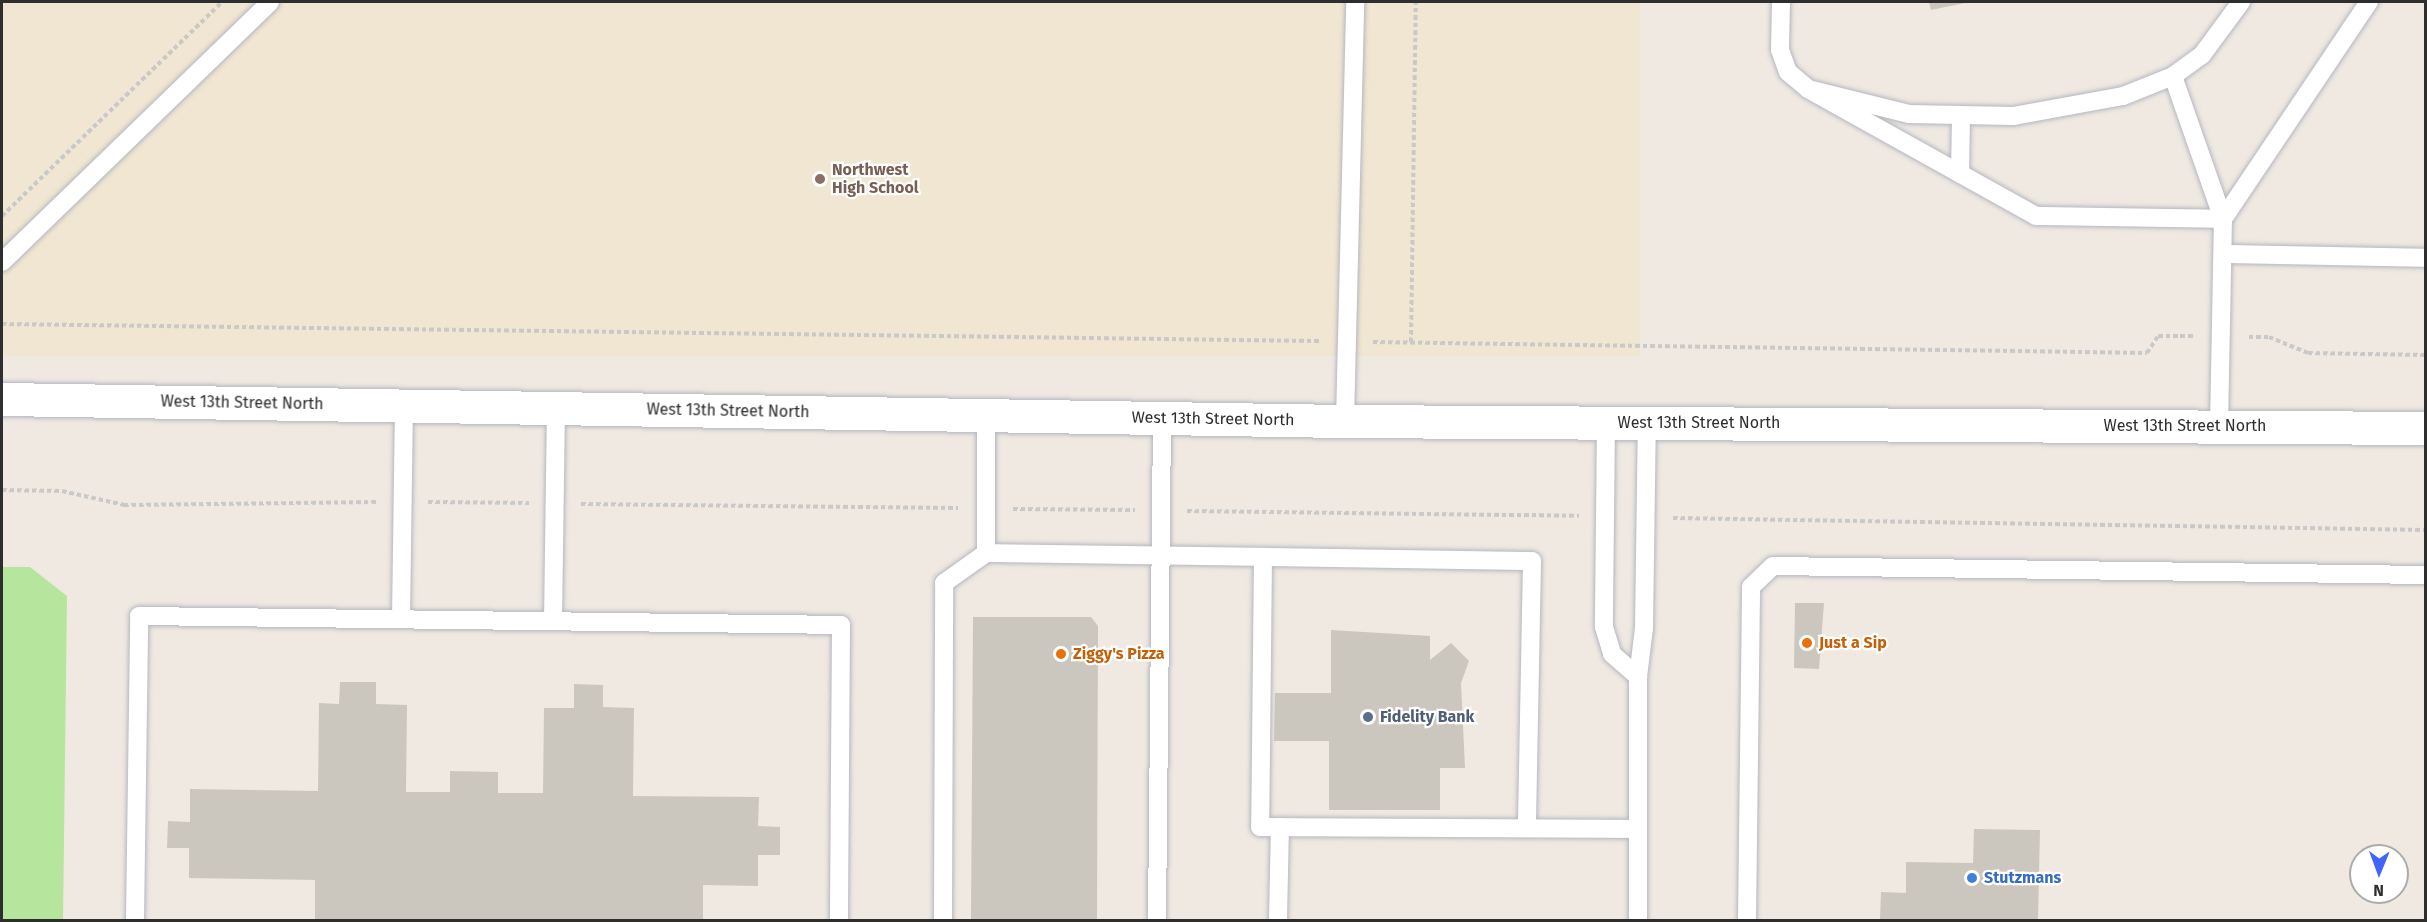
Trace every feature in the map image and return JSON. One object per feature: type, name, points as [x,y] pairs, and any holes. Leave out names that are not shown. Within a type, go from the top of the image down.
[{"type":"street","name":"West 13th Street North","points":[[2,399],[1345,421],[2426,428]]},
{"type":"lane","points":[[2,262],[270,2]]},
{"type":"lane","points":[[1345,421],[1355,2]]},
{"type":"lane","points":[[1781,2],[1780,50],[1788,72],[1808,89],[2036,216],[2223,219]]},
{"type":"lane","points":[[1808,89],[1909,114],[1961,116],[2068,109],[2173,76],[2202,55],[2241,2]]},
{"type":"lane","points":[[2223,219],[2369,2]]},
{"type":"lane","points":[[2173,76],[2223,219],[2219,426]]},
{"type":"lane","points":[[1960,174],[1961,116]]},
{"type":"lane","points":[[2223,254],[2426,258]]},
{"type":"lane","points":[[401,619],[404,405]]},
{"type":"lane","points":[[554,621],[556,408]]},
{"type":"lane","points":[[986,415],[986,554]]},
{"type":"lane","points":[[1157,921],[1162,418]]},
{"type":"lane","points":[[1606,422],[1604,627],[1612,654],[1638,676]]},
{"type":"lane","points":[[1638,921],[1638,676],[1646,517],[1647,423]]},
{"type":"lane","points":[[943,921],[944,583],[986,554],[1532,561],[1527,828]]},
{"type":"lane","points":[[1263,557],[1260,827],[1638,829]]},
{"type":"lane","points":[[1747,921],[1751,587],[1773,566],[2426,575]]},
{"type":"lane","points":[[135,921],[139,616],[841,625],[838,921]]},
{"type":"lane","points":[[1278,921],[1280,827]]},
{"type":"path","points":[[2,216],[222,2]]},
{"type":"path","points":[[1411,342],[1416,2]]},
{"type":"path","points":[[2,324],[2147,353],[2158,336],[2221,336],[2269,337],[2308,352],[2426,355]]},
{"type":"path","points":[[2,490],[62,491],[124,505],[555,503],[1605,516]]},
{"type":"path","points":[[1646,517],[2426,530]]},
{"type":"shaded area","name":"Northwest High School","points":[[2,2],[1640,2],[1640,356],[2,356]]},
{"type":"green space","points":[[2,567],[30,567],[67,596],[63,920],[2,920]]},
{"type":"building","points":[[1929,2],[1965,2],[1965,3],[1931,10]]},
{"type":"building","name":"Just a Sip","points":[[1795,603],[1824,603],[1819,669],[1794,668]]},
{"type":"building","points":[[973,617],[1091,617],[1098,626],[1097,920],[971,920]]},
{"type":"building","name":"Fidelity Bank","points":[[1331,630],[1430,636],[1430,660],[1451,643],[1469,661],[1461,683],[1465,768],[1440,768],[1440,810],[1329,810],[1329,741],[1274,741],[1275,693],[1331,693]]},
{"type":"building","points":[[340,682],[376,682],[376,704],[407,705],[406,792],[450,792],[450,771],[498,772],[498,793],[543,793],[544,708],[574,708],[574,684],[603,685],[603,707],[634,708],[633,796],[759,797],[758,826],[780,827],[780,855],[758,855],[758,886],[703,885],[703,920],[315,920],[315,880],[189,878],[189,848],[167,848],[168,821],[190,822],[190,789],[318,791],[319,703],[339,704]]},
{"type":"building","name":"Stutzmans","points":[[1974,829],[2040,830],[2038,920],[1880,920],[1881,892],[1906,893],[1906,862],[1973,863]]},
{"type":"place","name":"Northwest High School","points":[[820,179]]},
{"type":"place","name":"Just a Sip","points":[[1807,643]]},
{"type":"place","name":"Ziggy's Pizza","points":[[1061,654]]},
{"type":"place","name":"Fidelity Bank","points":[[1368,717]]},
{"type":"place","name":"Stutzmans","points":[[1972,878]]}]
